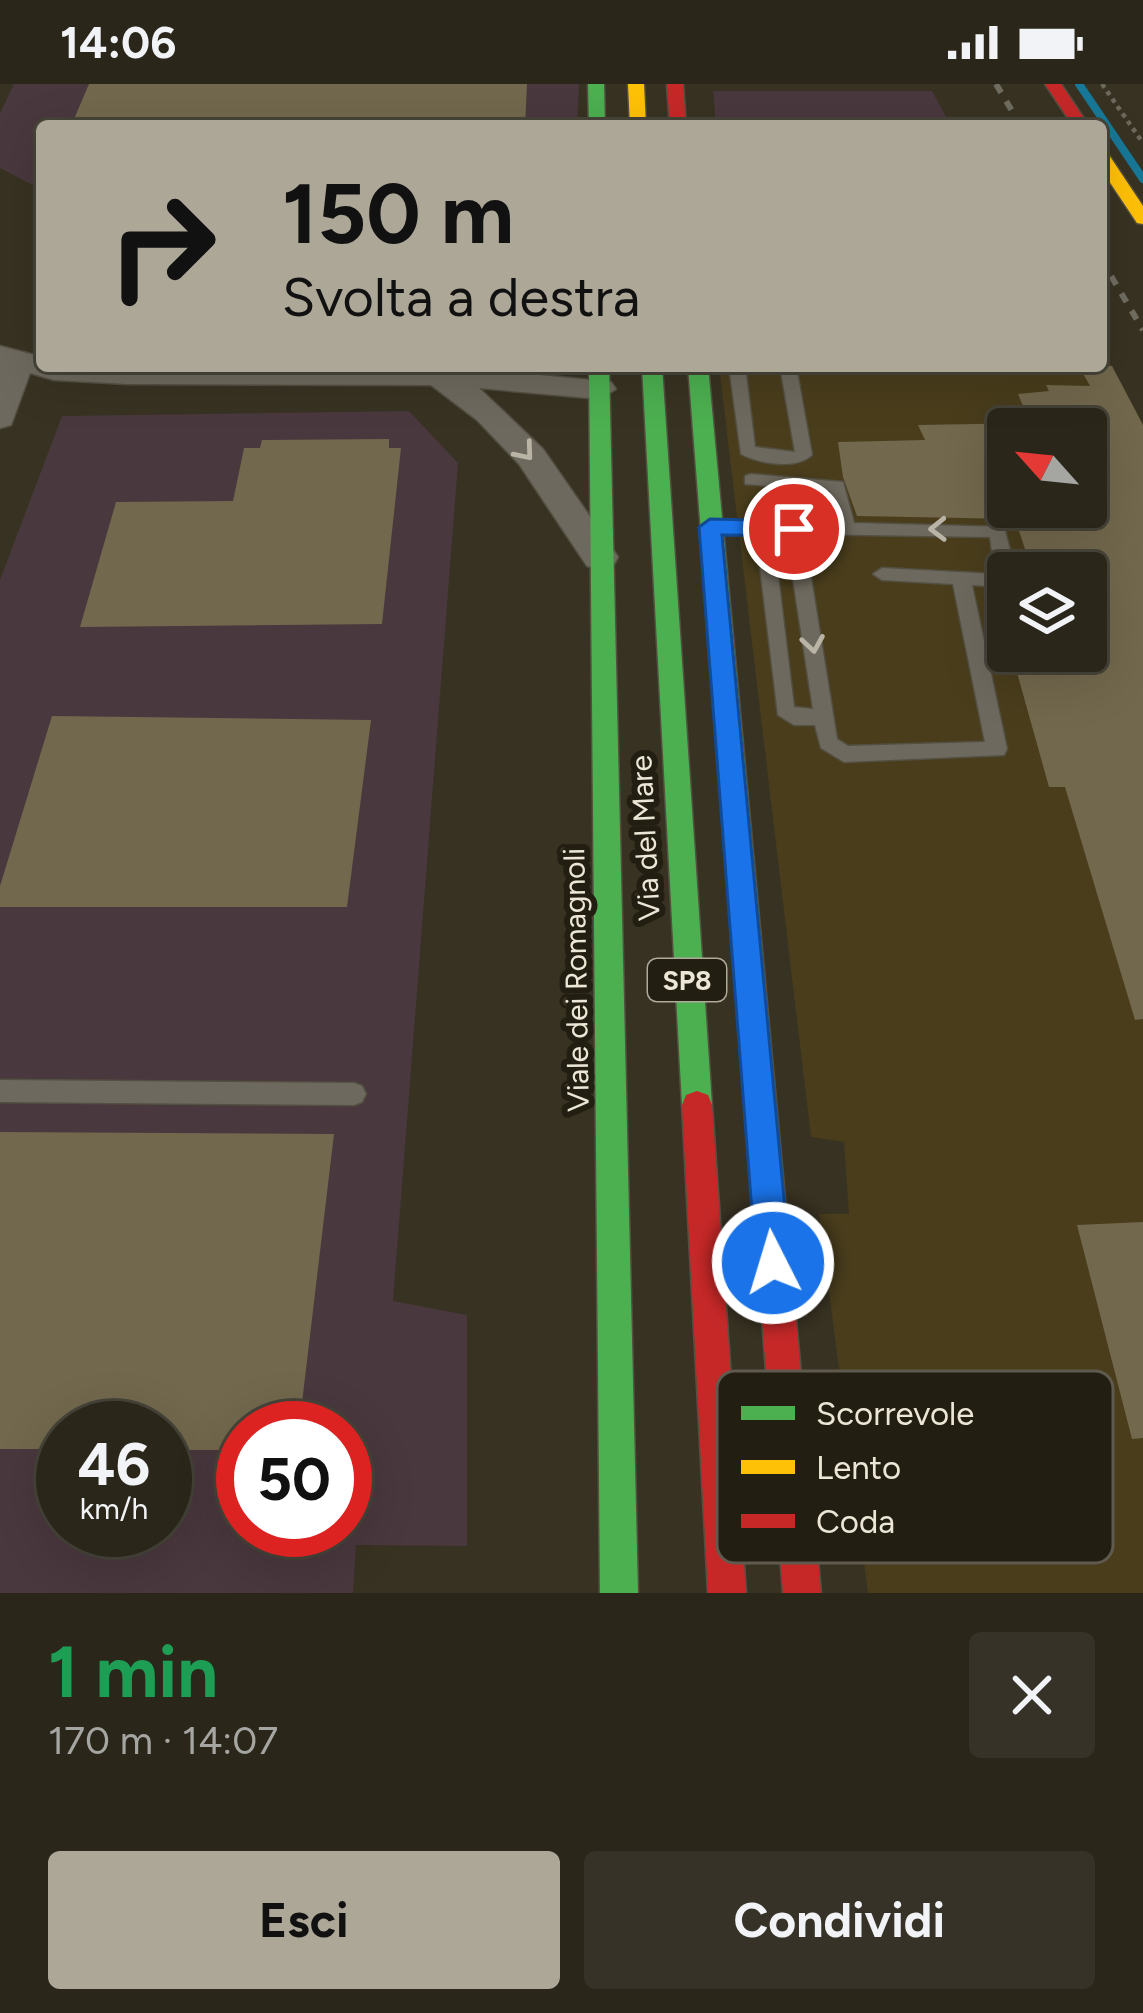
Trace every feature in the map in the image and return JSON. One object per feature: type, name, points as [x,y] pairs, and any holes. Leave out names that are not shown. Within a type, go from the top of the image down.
[{"type":"main road","points":[[596,84],[597,120]]},
{"type":"main road","points":[[636,84],[638,120]]},
{"type":"main road","points":[[675,84],[678,120]]},
{"type":"main road","points":[[1053,84],[1077,120]]},
{"type":"main road","points":[[1107,165],[1143,219]]},
{"type":"main road","name":"Via del Mare","points":[[652,372],[717,1429]]},
{"type":"main road","points":[[698,372],[783,1371]]},
{"type":"main road","name":"Viale dei Romagnoli","points":[[600,378],[619,1593]]},
{"type":"main road","name":"Via del Mare","points":[[725,1563],[727,1593]]},
{"type":"main road","points":[[799,1563],[802,1593]]},
{"type":"street","points":[[0,418],[8,359]]},
{"type":"street","points":[[111,372],[600,378]]},
{"type":"street","points":[[439,375],[501,422],[566,499],[600,557]]},
{"type":"lane","points":[[738,372],[748,450],[758,456],[799,458],[804,455],[789,372]]},
{"type":"lane","points":[[752,481],[836,486],[847,530]]},
{"type":"lane","points":[[710,527],[998,531],[1007,575],[999,581],[882,574]]},
{"type":"lane","points":[[764,528],[785,710],[794,717],[824,717]]},
{"type":"lane","points":[[794,529],[828,743],[844,754],[997,749],[961,578]]},
{"type":"lane","points":[[0,1091],[354,1094]]},
{"type":"path","points":[[1102,84],[1143,143]]},
{"type":"shaded area","points":[[14,84],[579,84],[577,120],[36,120],[36,187],[0,168],[0,113]]},
{"type":"shaded area","points":[[713,91],[932,91],[948,120],[715,120]]},
{"type":"shaded area","points":[[1107,358],[1143,424],[1143,1593],[868,1593],[864,1563],[1113,1563],[1113,1371],[839,1371],[819,1214],[849,1214],[844,1142],[811,1137],[720,372],[1107,372]]},
{"type":"shaded area","points":[[409,411],[458,463],[393,1301],[467,1315],[467,1546],[372,1545],[372,1401],[216,1401],[216,1557],[355,1557],[353,1593],[0,1593],[0,580],[62,416]]},
{"type":"building","points":[[89,84],[527,84],[525,120],[74,120]]},
{"type":"building","points":[[1107,366],[1112,366],[1143,425],[1143,1019],[1135,1020],[1065,787],[1049,787],[1017,672],[1107,672],[1107,552],[1026,552],[1018,528],[1107,528],[1107,408],[1024,408],[1018,394],[1049,391],[1046,385],[1090,386],[1082,372],[1107,372]]},
{"type":"building","points":[[987,424],[987,518],[857,516],[843,477],[838,442],[925,440],[918,425]]},
{"type":"building","points":[[389,439],[389,448],[401,448],[382,624],[80,627],[116,502],[233,501],[244,448],[260,448],[262,440]]},
{"type":"building","points":[[52,716],[371,720],[347,907],[0,907],[0,886]]},
{"type":"building","points":[[0,1132],[334,1134],[302,1401],[216,1401],[216,1450],[192,1450],[192,1401],[36,1401],[36,1449],[0,1449]]},
{"type":"building","points":[[1143,1222],[1143,1438],[1132,1439],[1077,1225]]},
{"type":"waterway","points":[[1079,84],[1103,120]]},
{"type":"waterway","points":[[1107,126],[1143,179]]},
{"type":"railway","points":[[996,84],[1017,120]]},
{"type":"railway","points":[[1107,269],[1143,330]]},
{"type":"traffic: fast","points":[[596,84],[597,120]]},
{"type":"traffic: fast","points":[[599,372],[619,1593]]},
{"type":"traffic: fast","points":[[652,372],[697,1105]]},
{"type":"traffic: fast","points":[[699,372],[768,1188]]},
{"type":"traffic: slow","points":[[636,84],[638,120]]},
{"type":"traffic: slow","points":[[1107,165],[1143,219]]},
{"type":"traffic: jam","points":[[675,84],[678,120]]},
{"type":"traffic: jam","points":[[1053,84],[1077,120]]},
{"type":"traffic: jam","points":[[697,1105],[717,1430]]},
{"type":"traffic: jam","points":[[768,1188],[783,1371]]},
{"type":"traffic: jam","points":[[725,1563],[727,1593]]},
{"type":"traffic: jam","points":[[799,1563],[802,1593]]},
{"type":"route","points":[[773,1263],[710,527],[794,529]]}]
